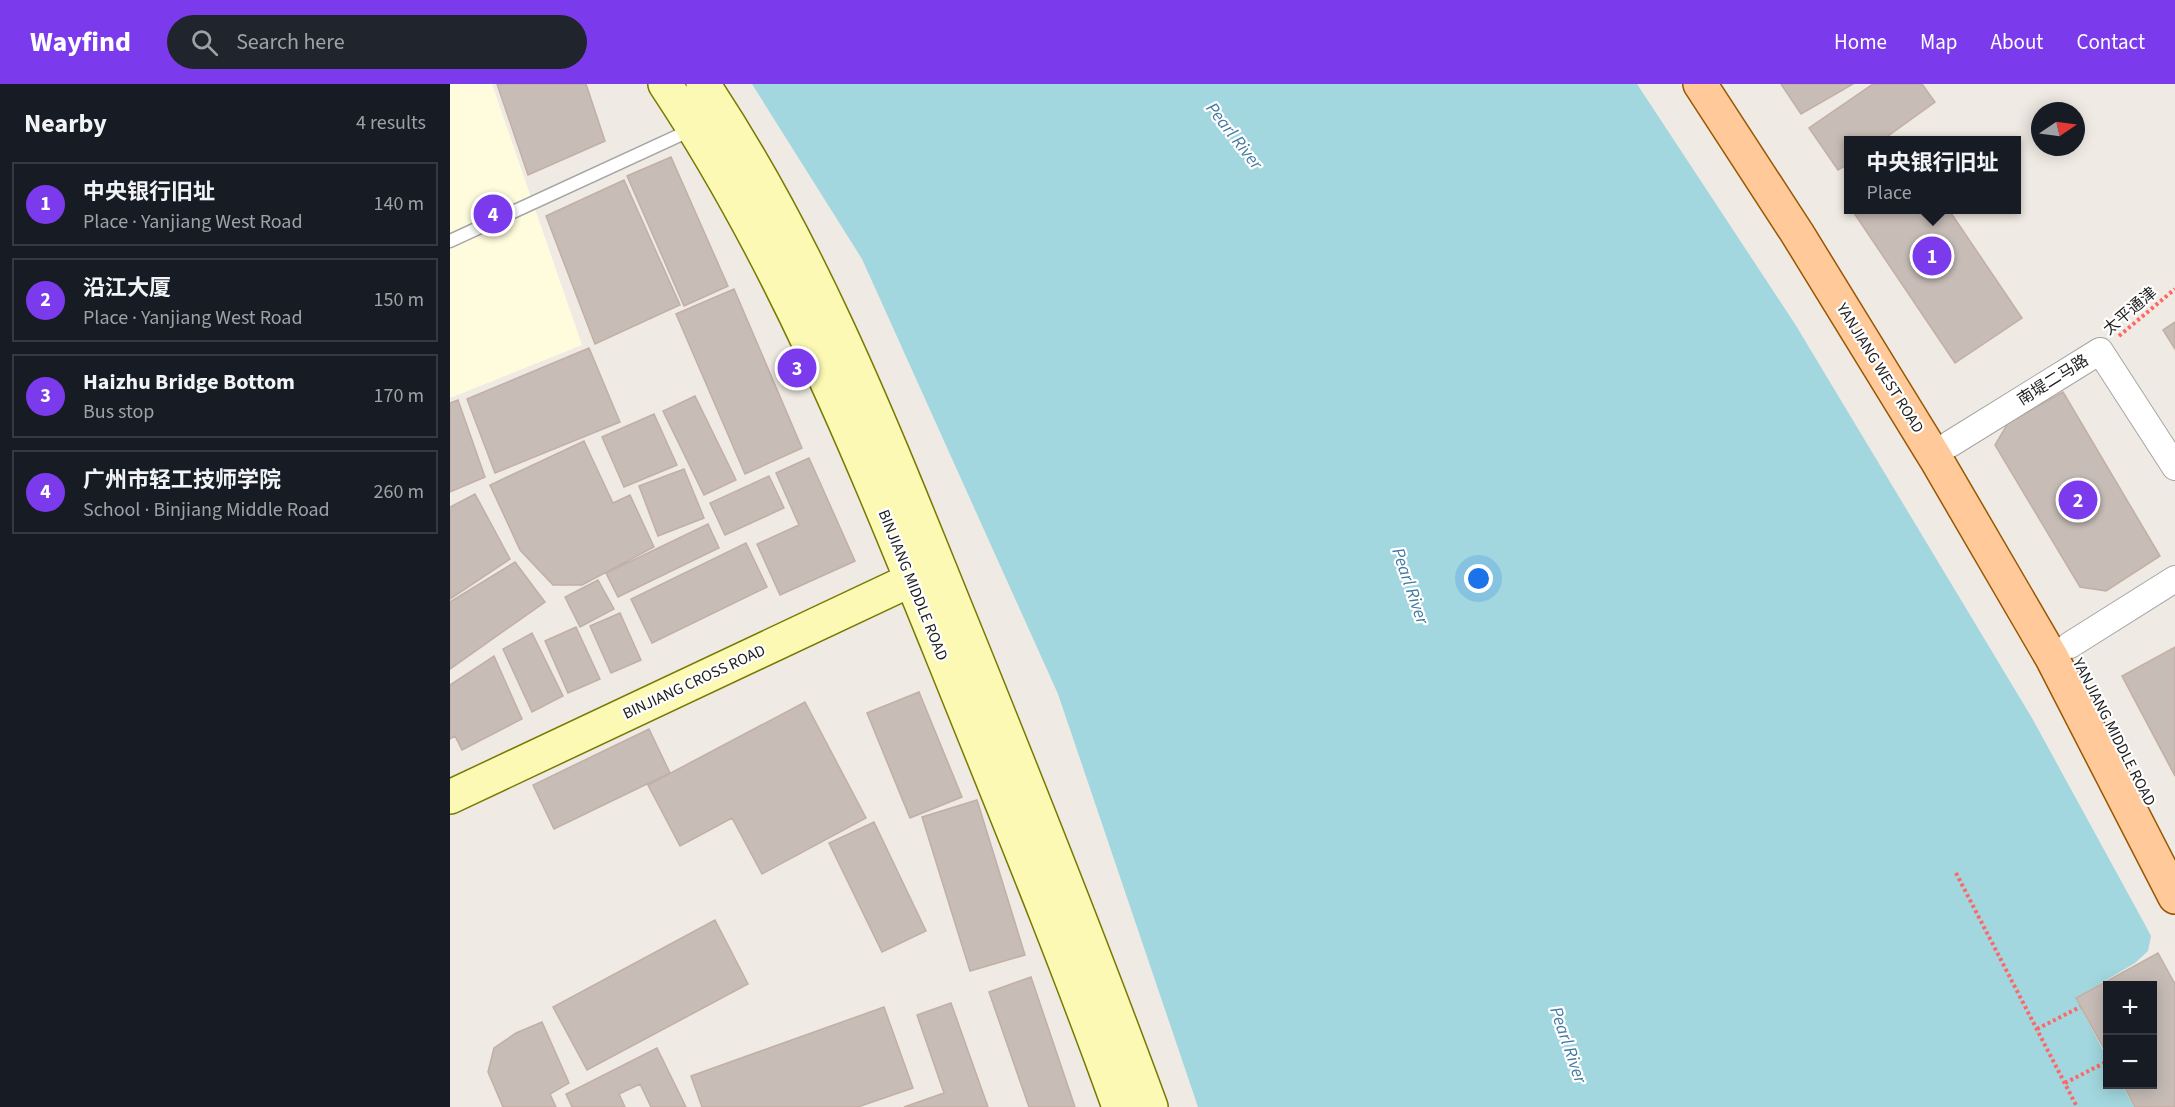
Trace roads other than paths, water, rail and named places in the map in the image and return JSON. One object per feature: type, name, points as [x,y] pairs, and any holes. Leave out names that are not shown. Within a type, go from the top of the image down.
[{"type":"main road","name":"BINJIANG MIDDLE ROAD","points":[[665,84],[762,246],[925,573],[1080,917],[1151,1107]]},
{"type":"main road","name":"BINJIANG MIDDLE ROAD","points":[[703,84],[794,239],[835,320],[882,424],[925,573],[1119,1107]]},
{"type":"main road","name":"YANJIANG WEST ROAD","points":[[1700,84],[1797,233],[2061,652]]},
{"type":"main road","name":"YANJIANG WEST ROAD","points":[[1722,84],[1950,444],[2061,652]]},
{"type":"main road","name":"BINJIANG CROSS ROAD","points":[[450,797],[925,573]]},
{"type":"main road","name":"YANJIANG MIDDLE ROAD","points":[[2061,652],[2175,851]]},
{"type":"main road","points":[[2061,652],[2175,897]]},
{"type":"street","name":"南堤二马路","points":[[1950,444],[2100,351],[2175,467]]},
{"type":"street","points":[[2061,652],[2175,579]]},
{"type":"lane","points":[[450,241],[694,129]]},
{"type":"water","name":"Pearl River","points":[[752,84],[1637,84],[1795,324],[2032,718],[2151,936],[2148,951],[2135,963],[2076,998],[2103,1050],[2103,1089],[2124,1089],[2134,1107],[1198,1107],[1058,694],[862,259]]},
{"type":"place","name":"广州市轻工技师学院","points":[[493,214]]},
{"type":"place","name":"中央银行旧址","points":[[1932,256]]},
{"type":"place","name":"Haizhu Bridge Bottom","points":[[797,368]]},
{"type":"place","name":"沿江大厦","points":[[2078,500]]}]
